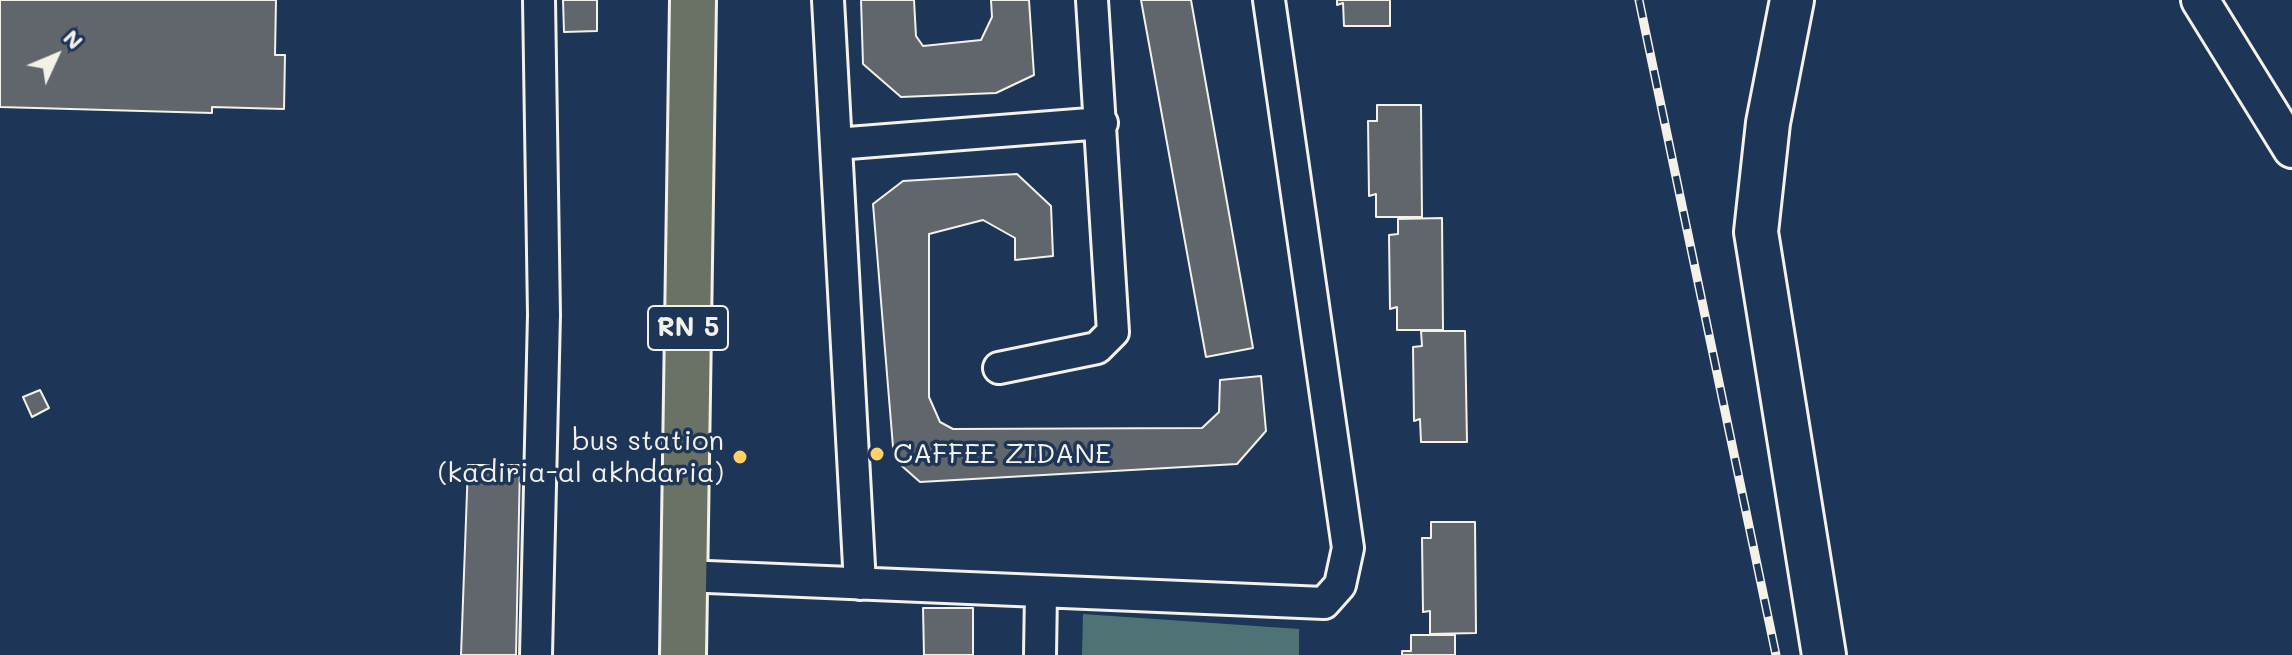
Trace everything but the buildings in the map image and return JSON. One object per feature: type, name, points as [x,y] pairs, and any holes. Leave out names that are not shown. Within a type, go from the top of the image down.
[{"type":"main road","name":"RN 5","points":[[683,655],[693,0]]},
{"type":"main road","points":[[1792,0],[1768,123],[1756,232],[1824,655]]},
{"type":"street","points":[[536,655],[544,315],[539,0]]},
{"type":"street","points":[[828,0],[860,584]]},
{"type":"street","points":[[999,368],[1097,348],[1113,332],[1092,0]]},
{"type":"street","points":[[684,576],[1324,603],[1340,585],[1348,548],[1269,0]]},
{"type":"street","points":[[2200,0],[2292,149]]},
{"type":"street","points":[[836,144],[1102,123]]},
{"type":"street","points":[[1040,655],[1041,592]]},
{"type":"green space","points":[[1083,614],[1299,629],[1299,655],[1082,655]]},
{"type":"railway","points":[[1639,0],[1776,655]]},
{"type":"place","name":"CAFFEE ZIDANE","points":[[877,454]]},
{"type":"place","name":"bus station (kadiria-al akhdaria)","points":[[740,457]]}]
